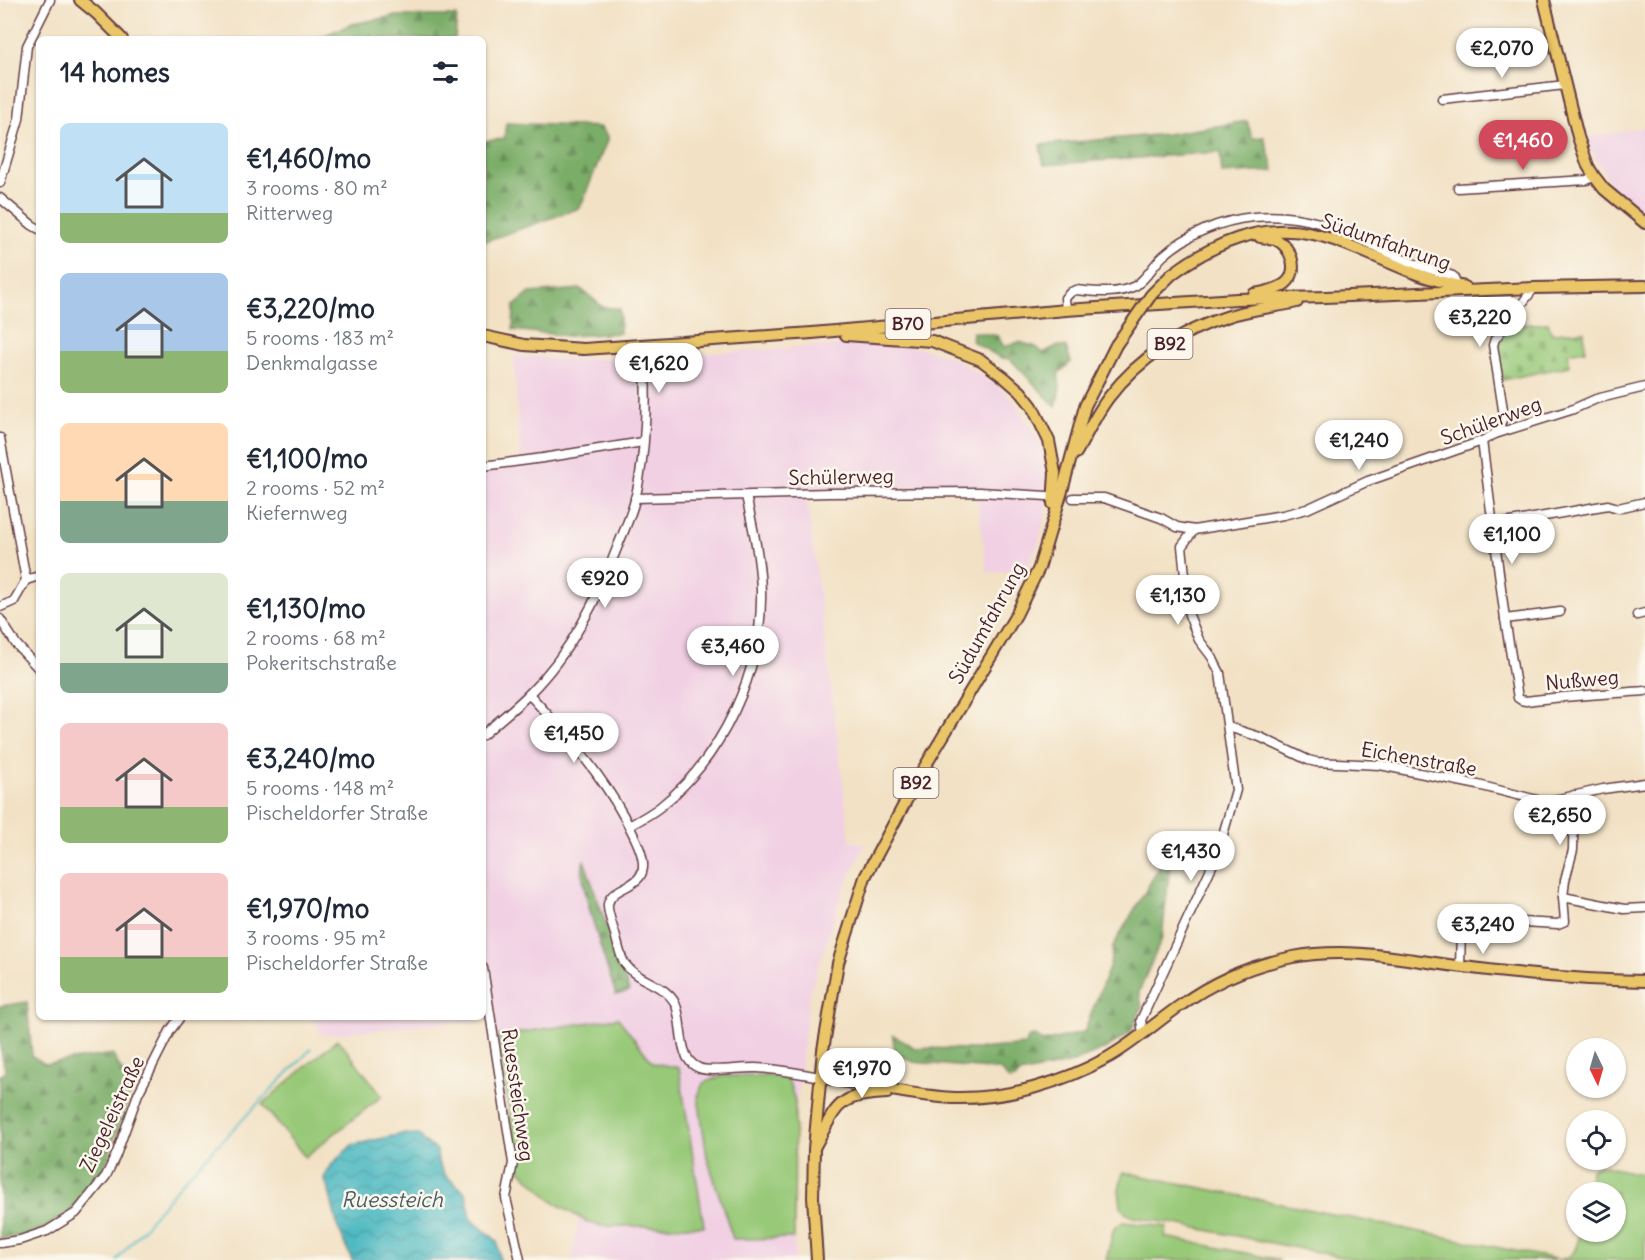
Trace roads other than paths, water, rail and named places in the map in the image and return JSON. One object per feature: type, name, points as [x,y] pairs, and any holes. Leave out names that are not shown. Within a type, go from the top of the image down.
[{"type":"main road","points":[[81,0],[119,36]]},
{"type":"main road","points":[[1544,0],[1583,152],[1594,176],[1614,198],[1645,223]]},
{"type":"main road","name":"Südumfahrung","points":[[820,1077],[838,963],[865,877],[921,773],[1016,615],[1039,568],[1085,406],[1116,345],[1151,295],[1172,274],[1212,248],[1248,235],[1291,231],[1330,239],[1415,273],[1476,290]]},
{"type":"main road","points":[[1237,299],[1276,289],[1291,277],[1293,268],[1288,252],[1275,239],[1248,235]]},
{"type":"main road","name":"B70","points":[[486,337],[524,345],[584,349],[812,333],[1066,310],[1237,299],[1642,284]]},
{"type":"main road","name":"B92","points":[[1068,469],[1109,397],[1138,366],[1182,335],[1230,316],[1326,297]]},
{"type":"main road","name":"B92","points":[[812,333],[932,341],[981,360],[1021,392],[1032,406],[1049,441],[1053,456],[1055,492],[1046,544]]},
{"type":"main road","points":[[820,1077],[952,1099],[986,1097],[1028,1089],[1070,1076],[1108,1058],[1208,987],[1235,974],[1264,964],[1322,953],[1357,952],[1530,976],[1602,981],[1645,981]]},
{"type":"main road","name":"B92","points":[[817,1260],[813,1197],[820,1077]]},
{"type":"main road","points":[[814,1149],[834,1113],[847,1099],[868,1094],[909,1093]]},
{"type":"street","points":[[0,183],[19,119],[27,46],[50,0]]},
{"type":"street","points":[[1442,99],[1565,85]]},
{"type":"street","points":[[1458,189],[1587,180],[1594,176]]},
{"type":"street","points":[[0,198],[36,227]]},
{"type":"street","points":[[1066,310],[1065,298],[1071,292],[1076,290],[1106,292],[1125,290],[1141,282],[1162,257],[1188,238],[1223,223],[1253,217],[1284,216],[1322,223],[1350,233],[1407,261],[1453,276],[1457,285]]},
{"type":"street","points":[[1495,434],[1503,416],[1493,345],[1495,339],[1534,288]]},
{"type":"street","points":[[486,732],[529,694],[555,663],[583,623],[611,564],[635,498],[647,407],[644,345]]},
{"type":"street","name":"Schülerweg","points":[[1073,498],[1104,498],[1161,518],[1184,530],[1283,515],[1306,509],[1368,481],[1482,441],[1495,434],[1571,410],[1596,399],[1645,387]]},
{"type":"street","points":[[1503,416],[1516,428]]},
{"type":"street","points":[[0,438],[26,580],[14,601],[0,607]]},
{"type":"street","points":[[1482,441],[1505,619],[1560,612]]},
{"type":"street","points":[[486,466],[643,442]]},
{"type":"street","name":"Schülerweg","points":[[635,498],[980,492],[1047,496]]},
{"type":"street","points":[[629,826],[662,805],[694,773],[719,740],[740,699],[754,652],[760,608],[758,559],[746,496]]},
{"type":"street","points":[[1493,525],[1608,505],[1618,508],[1645,502]]},
{"type":"street","points":[[1143,1034],[1141,1020],[1217,855],[1236,790],[1220,673],[1212,657],[1199,640],[1189,615],[1182,546],[1177,527]]},
{"type":"street","points":[[1182,546],[1194,530]]},
{"type":"street","points":[[26,580],[36,577]]},
{"type":"street","points":[[0,619],[16,644],[36,666]]},
{"type":"street","name":"Nußweg","points":[[1505,619],[1516,693],[1521,700],[1645,691]]},
{"type":"street","points":[[529,694],[586,759],[608,789],[629,826],[642,856],[643,869],[638,880],[612,896],[608,904],[613,929],[624,963],[634,973],[664,990],[674,1002],[684,1052],[690,1062],[697,1068],[706,1070],[756,1068],[820,1077]]},
{"type":"street","name":"Eichenstraße","points":[[1228,727],[1260,737],[1316,762],[1380,765],[1478,785],[1541,801],[1559,800],[1603,789],[1645,783]]},
{"type":"street","points":[[1460,967],[1461,928],[1464,921],[1558,924],[1564,921],[1565,880],[1573,850],[1574,795]]},
{"type":"street","points":[[1563,897],[1624,909],[1645,908]]},
{"type":"street","name":"Ruessteichweg","points":[[486,988],[513,1163],[506,1191],[507,1205],[520,1260]]},
{"type":"street","name":"Ziegeleistraße","points":[[0,1243],[21,1240],[47,1231],[76,1213],[106,1176],[138,1094],[170,1030],[178,1020]]},
{"type":"water","name":"Ruessteich","points":[[402,1134],[419,1135],[424,1142],[437,1150],[438,1162],[445,1175],[466,1193],[471,1219],[497,1241],[500,1260],[352,1260],[338,1228],[324,1178],[332,1164],[352,1145]]},
{"type":"waterway","points":[[117,1260],[184,1180],[311,1049]]}]
